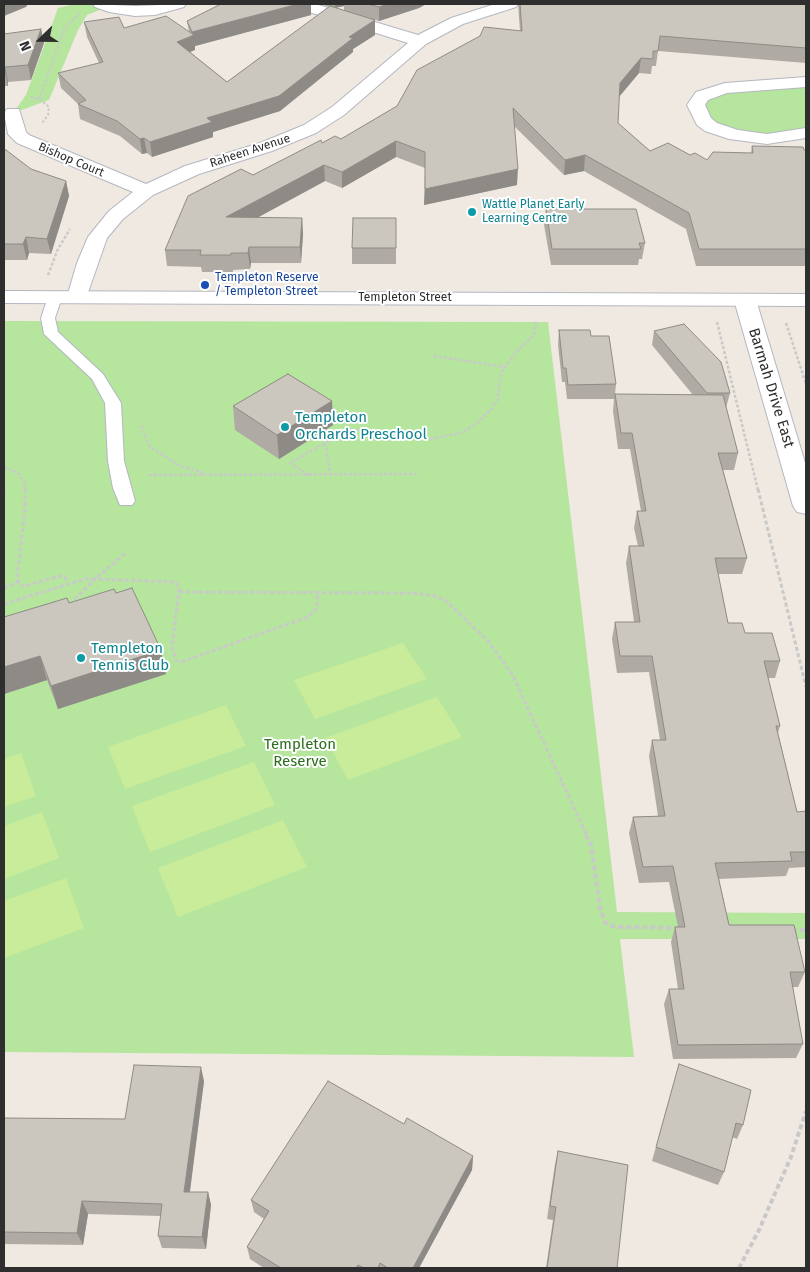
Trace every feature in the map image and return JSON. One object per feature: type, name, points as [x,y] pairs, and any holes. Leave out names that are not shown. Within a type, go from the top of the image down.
[{"type":"street","points":[[101,4],[114,9],[136,11],[155,10],[178,4]]},
{"type":"street","points":[[299,4],[420,40]]},
{"type":"street","name":"Raheen Avenue","points":[[78,297],[87,263],[98,237],[116,215],[146,191],[192,170],[271,146],[310,129],[338,111],[420,40],[457,22],[510,4]]},
{"type":"street","points":[[806,82],[725,88],[702,96],[696,105],[703,121],[711,127],[734,135],[767,139],[806,133]]},
{"type":"street","name":"Bishop Court","points":[[13,113],[17,134],[23,139],[146,191]]},
{"type":"street","name":"Templeton Street","points":[[4,297],[806,300]]},
{"type":"street","name":"Barmah Drive East","points":[[744,300],[806,502]]},
{"type":"lane","points":[[55,297],[48,318],[52,334],[98,377],[112,403],[116,461],[121,488],[126,500]]},
{"type":"path","points":[[39,99],[65,27],[73,18],[85,11]]},
{"type":"path","points":[[717,319],[806,687]]},
{"type":"path","points":[[309,475],[290,463],[345,434],[346,429],[390,436],[430,439],[460,433],[484,418],[498,398],[501,373],[517,351],[529,342],[534,335],[536,320]]},
{"type":"path","points":[[785,320],[806,384]]},
{"type":"path","points":[[434,356],[505,367]]},
{"type":"path","points":[[325,443],[330,474]]},
{"type":"path","points":[[4,494],[4,466],[18,473],[25,483],[18,582]]},
{"type":"path","points":[[149,475],[417,474]]},
{"type":"path","points":[[64,610],[95,579],[127,552]]},
{"type":"path","points":[[18,582],[24,586],[60,576],[64,577],[68,584]]},
{"type":"path","points":[[4,604],[68,584],[95,579],[170,581],[178,585],[179,592],[172,647],[176,660],[181,662],[308,617],[316,610],[318,592]]},
{"type":"path","points":[[4,588],[18,582]]},
{"type":"path","points":[[179,592],[412,593],[435,596],[454,607],[489,642],[512,674],[592,845],[600,907],[605,922],[612,926],[622,927],[680,928]]},
{"type":"path","points":[[787,930],[806,930]]},
{"type":"path","points":[[739,1268],[759,1230],[787,1166],[806,1111]]},
{"type":"green space","points":[[75,4],[178,4],[163,8],[107,7],[87,15],[78,30],[49,100],[13,113],[26,95],[58,8]]},
{"type":"green space","points":[[806,82],[806,133],[787,137],[711,127],[698,100],[743,86]]},
{"type":"green space","name":"Templeton Reserve","points":[[4,321],[548,322],[617,912],[806,913],[806,939],[620,939],[634,1057],[4,1052]]},
{"type":"green space","points":[[403,643],[427,679],[315,719],[294,680]]},
{"type":"green space","points":[[437,697],[462,737],[348,780],[325,738]]},
{"type":"green space","points":[[226,705],[246,746],[125,789],[108,747]]},
{"type":"green space","points":[[21,753],[36,796],[4,807],[4,759]]},
{"type":"green space","points":[[254,762],[275,805],[150,852],[132,806]]},
{"type":"green space","points":[[42,812],[59,858],[4,879],[4,826]]},
{"type":"green space","points":[[283,820],[307,867],[178,917],[158,868]]},
{"type":"green space","points":[[66,878],[84,928],[4,958],[4,901]]},
{"type":"building","points":[[221,4],[298,4],[192,32],[187,21]]},
{"type":"building","points":[[368,4],[388,4],[379,7]]},
{"type":"building","points":[[520,4],[806,4],[806,48],[660,36],[658,51],[653,51],[653,59],[641,58],[620,83],[618,123],[650,151],[668,143],[690,155],[695,153],[707,160],[713,152],[753,153],[752,146],[803,147],[806,150],[806,249],[699,249],[689,213],[585,155],[565,160],[513,108],[518,169],[425,189],[425,152],[396,141],[342,172],[324,165],[226,217],[302,218],[300,247],[249,247],[248,253],[231,253],[231,255],[200,255],[201,250],[165,250],[188,196],[241,169],[253,175],[321,140],[322,143],[335,136],[341,139],[397,106],[417,70],[480,36],[484,27],[522,31]]},
{"type":"building","points":[[330,6],[375,20],[349,37],[353,38],[279,96],[207,118],[212,122],[150,142],[144,138],[140,139],[117,121],[78,104],[86,100],[58,73],[103,62],[84,22],[119,17],[124,28],[166,16],[194,35],[177,42],[227,82]]},
{"type":"building","points":[[41,29],[28,65],[5,67],[4,72],[4,34]]},
{"type":"building","points":[[6,150],[31,169],[66,181],[47,239],[26,237],[23,244],[4,244],[4,151]]},
{"type":"building","points":[[546,209],[636,209],[645,243],[639,243],[641,249],[552,249]]},
{"type":"building","points":[[353,218],[396,218],[396,248],[352,248]]},
{"type":"building","points":[[684,324],[721,362],[730,393],[707,393],[654,331]]},
{"type":"building","points":[[559,330],[590,330],[591,336],[609,336],[616,384],[568,385],[566,368],[563,368]]},
{"type":"building","points":[[288,374],[332,401],[277,435],[233,406]]},
{"type":"building","points":[[615,394],[723,395],[738,453],[718,453],[747,558],[715,558],[728,623],[742,623],[745,633],[772,633],[780,661],[764,661],[780,726],[776,726],[797,812],[806,811],[806,852],[790,852],[792,861],[715,863],[729,925],[794,925],[805,972],[790,972],[803,1044],[678,1045],[669,989],[684,989],[675,927],[685,927],[673,866],[643,867],[633,817],[665,816],[652,740],[666,740],[652,656],[620,656],[615,622],[640,622],[629,546],[644,546],[637,511],[646,511],[632,433],[621,433]]},
{"type":"building","name":"Templeton Tennis Club","points":[[132,588],[161,650],[51,686],[40,656],[4,667],[4,617],[67,598],[69,603],[114,589],[116,593]]},
{"type":"building","points":[[679,1064],[751,1090],[743,1125],[736,1123],[724,1172],[656,1147]]},
{"type":"building","points":[[134,1065],[201,1067],[184,1192],[208,1192],[202,1237],[158,1236],[162,1204],[82,1201],[77,1233],[4,1232],[4,1118],[125,1119]]},
{"type":"building","points":[[328,1081],[404,1124],[407,1118],[473,1156],[413,1268],[388,1268],[380,1263],[378,1268],[364,1268],[358,1265],[356,1268],[281,1268],[247,1247],[269,1211],[251,1200]]},
{"type":"building","points":[[558,1151],[628,1165],[617,1268],[547,1268],[556,1207],[550,1206]]},
{"type":"place","name":"Wattle Planet Early Learning Centre","points":[[472,212]]},
{"type":"place","name":"Templeton Reserve / Templeton Street","points":[[205,285]]},
{"type":"place","name":"Templeton Orchards Preschool","points":[[285,427]]},
{"type":"place","name":"Templeton Tennis Club","points":[[81,658]]}]
